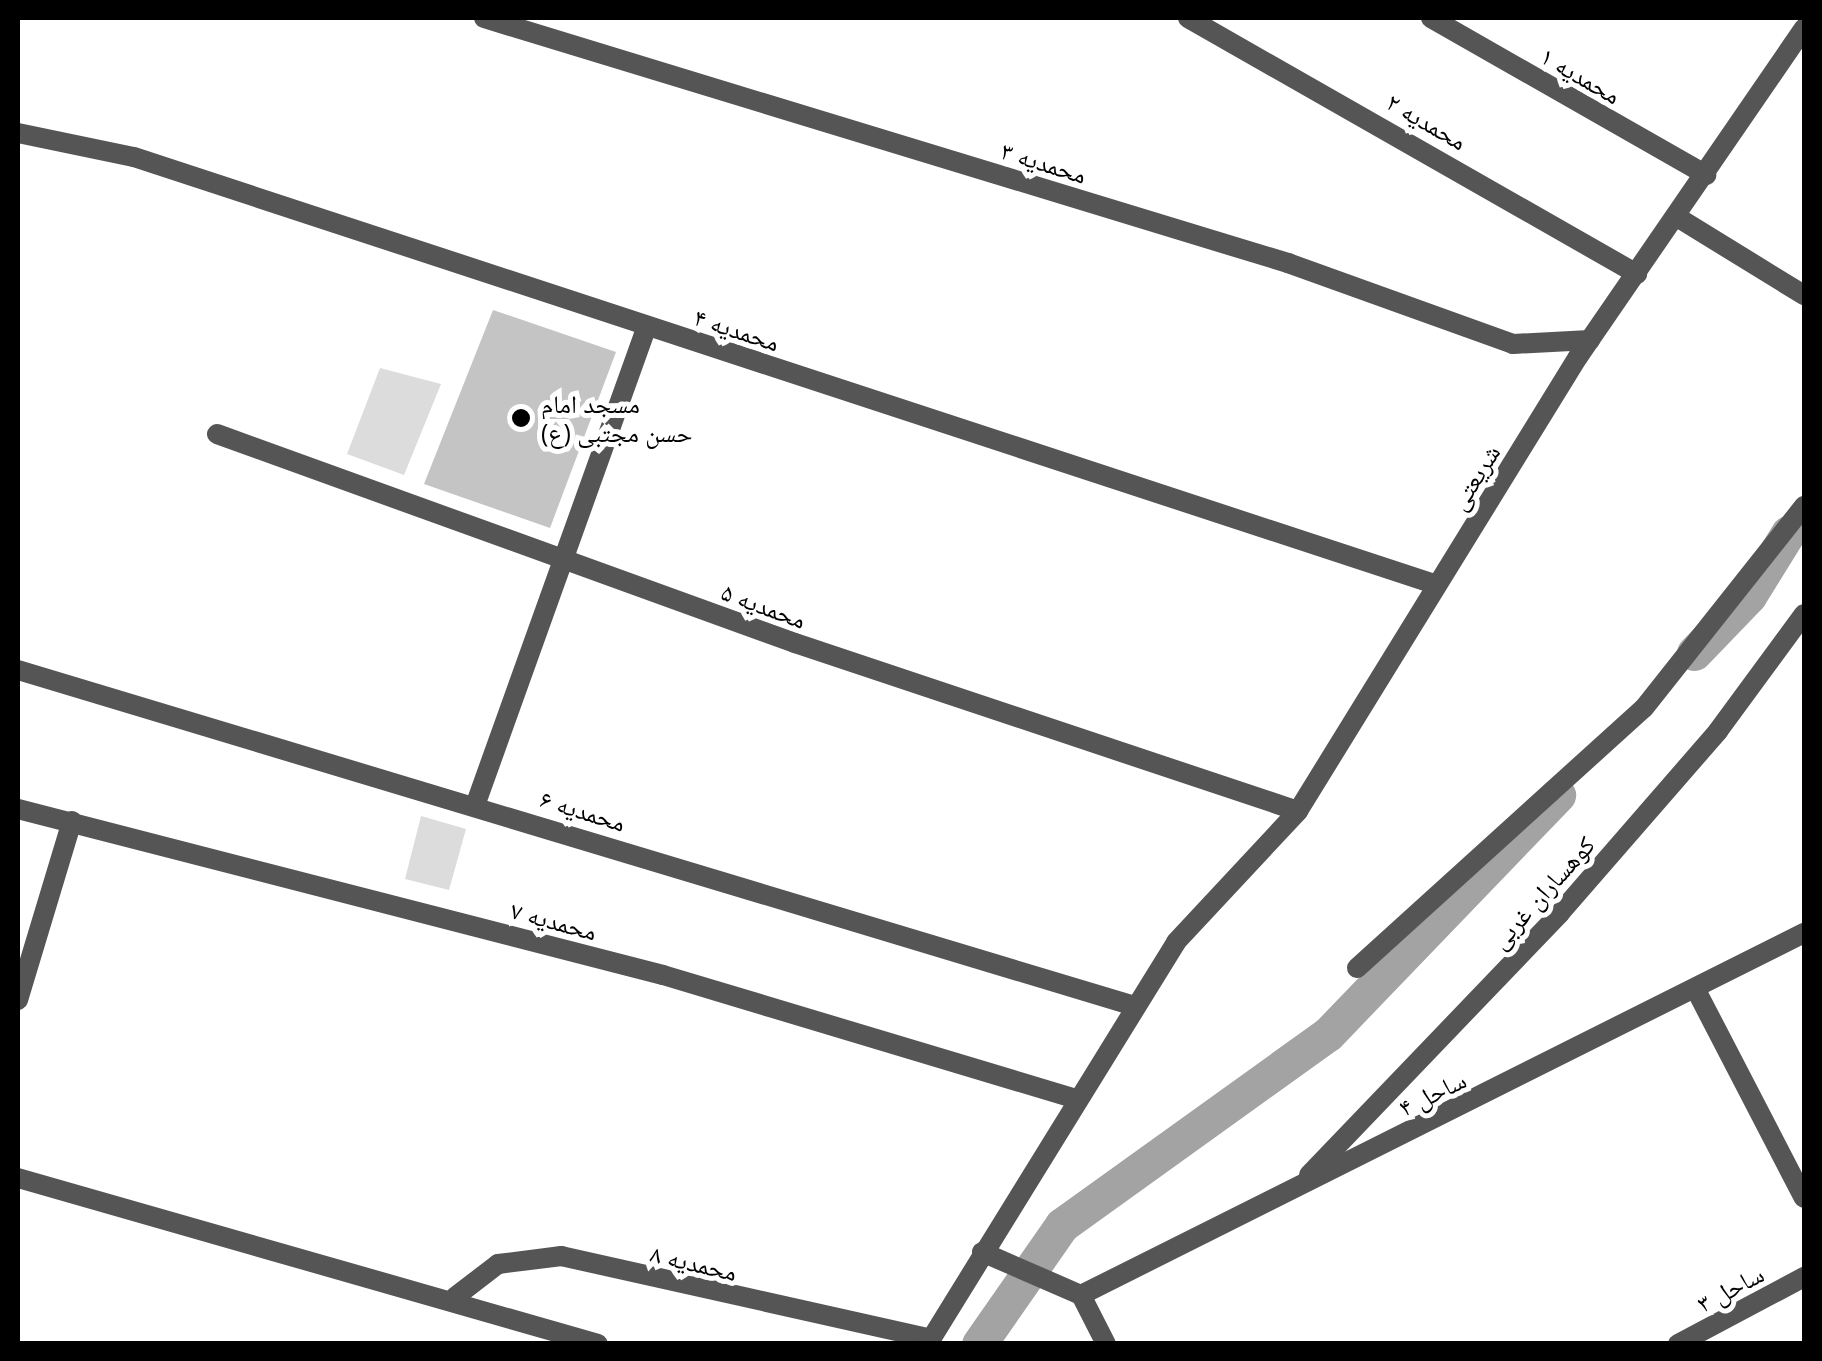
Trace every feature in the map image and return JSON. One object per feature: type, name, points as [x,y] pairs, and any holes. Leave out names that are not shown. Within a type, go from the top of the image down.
[{"type":"street","name":"محمدیه ۳","points":[[484,18],[1288,263],[1513,344],[1590,340]]},
{"type":"street","name":"محمدیه ۲","points":[[1188,18],[1636,274]]},
{"type":"street","name":"محمدیه ۱","points":[[1431,18],[1706,175]]},
{"type":"street","name":"شریعتی","points":[[930,1341],[986,1254],[1072,1098],[1132,1005],[1176,942],[1298,810],[1590,340],[1804,28]]},
{"type":"street","name":"محمدیه ۴","points":[[18,132],[134,157],[1437,585]]},
{"type":"street","points":[[1677,218],[1804,295]]},
{"type":"street","points":[[476,803],[560,558],[647,326]]},
{"type":"street","name":"محمدیه ۵","points":[[217,434],[560,558],[1298,810]]},
{"type":"street","points":[[1357,968],[1644,708],[1804,506]]},
{"type":"street","name":"کوهساران غربی","points":[[1298,1188],[1560,913],[1796,632],[1804,614]]},
{"type":"street","name":"محمدیه ۶","points":[[18,670],[476,803],[1132,1005]]},
{"type":"street","name":"محمدیه ۷","points":[[18,809],[664,976],[1072,1098]]},
{"type":"street","points":[[18,1000],[72,821]]},
{"type":"street","name":"ساحل ۴","points":[[1079,1295],[1804,933]]},
{"type":"street","points":[[1696,990],[1804,1198]]},
{"type":"street","points":[[18,1178],[455,1297],[598,1344]]},
{"type":"street","points":[[986,1254],[1079,1295],[1106,1344]]},
{"type":"street","name":"محمدیه ۸","points":[[455,1297],[498,1264],[561,1256],[930,1341]]},
{"type":"street","name":"ساحل ۳","points":[[1678,1344],[1804,1277]]},
{"type":"shaded area","points":[[380,368],[441,384],[404,475],[347,454]]},
{"type":"shaded area","points":[[421,816],[466,829],[449,890],[405,879]]},
{"type":"building","name":"مسجد امام حسن مجتبی (ع)","points":[[493,310],[616,352],[550,528],[424,484]]},
{"type":"waterway","points":[[1694,653],[1749,596],[1788,533]]},
{"type":"waterway","points":[[979,1344],[1062,1225],[1328,1034],[1558,795]]},
{"type":"place","name":"مسجد امام حسن مجتبی (ع)","points":[[521,418]]}]
